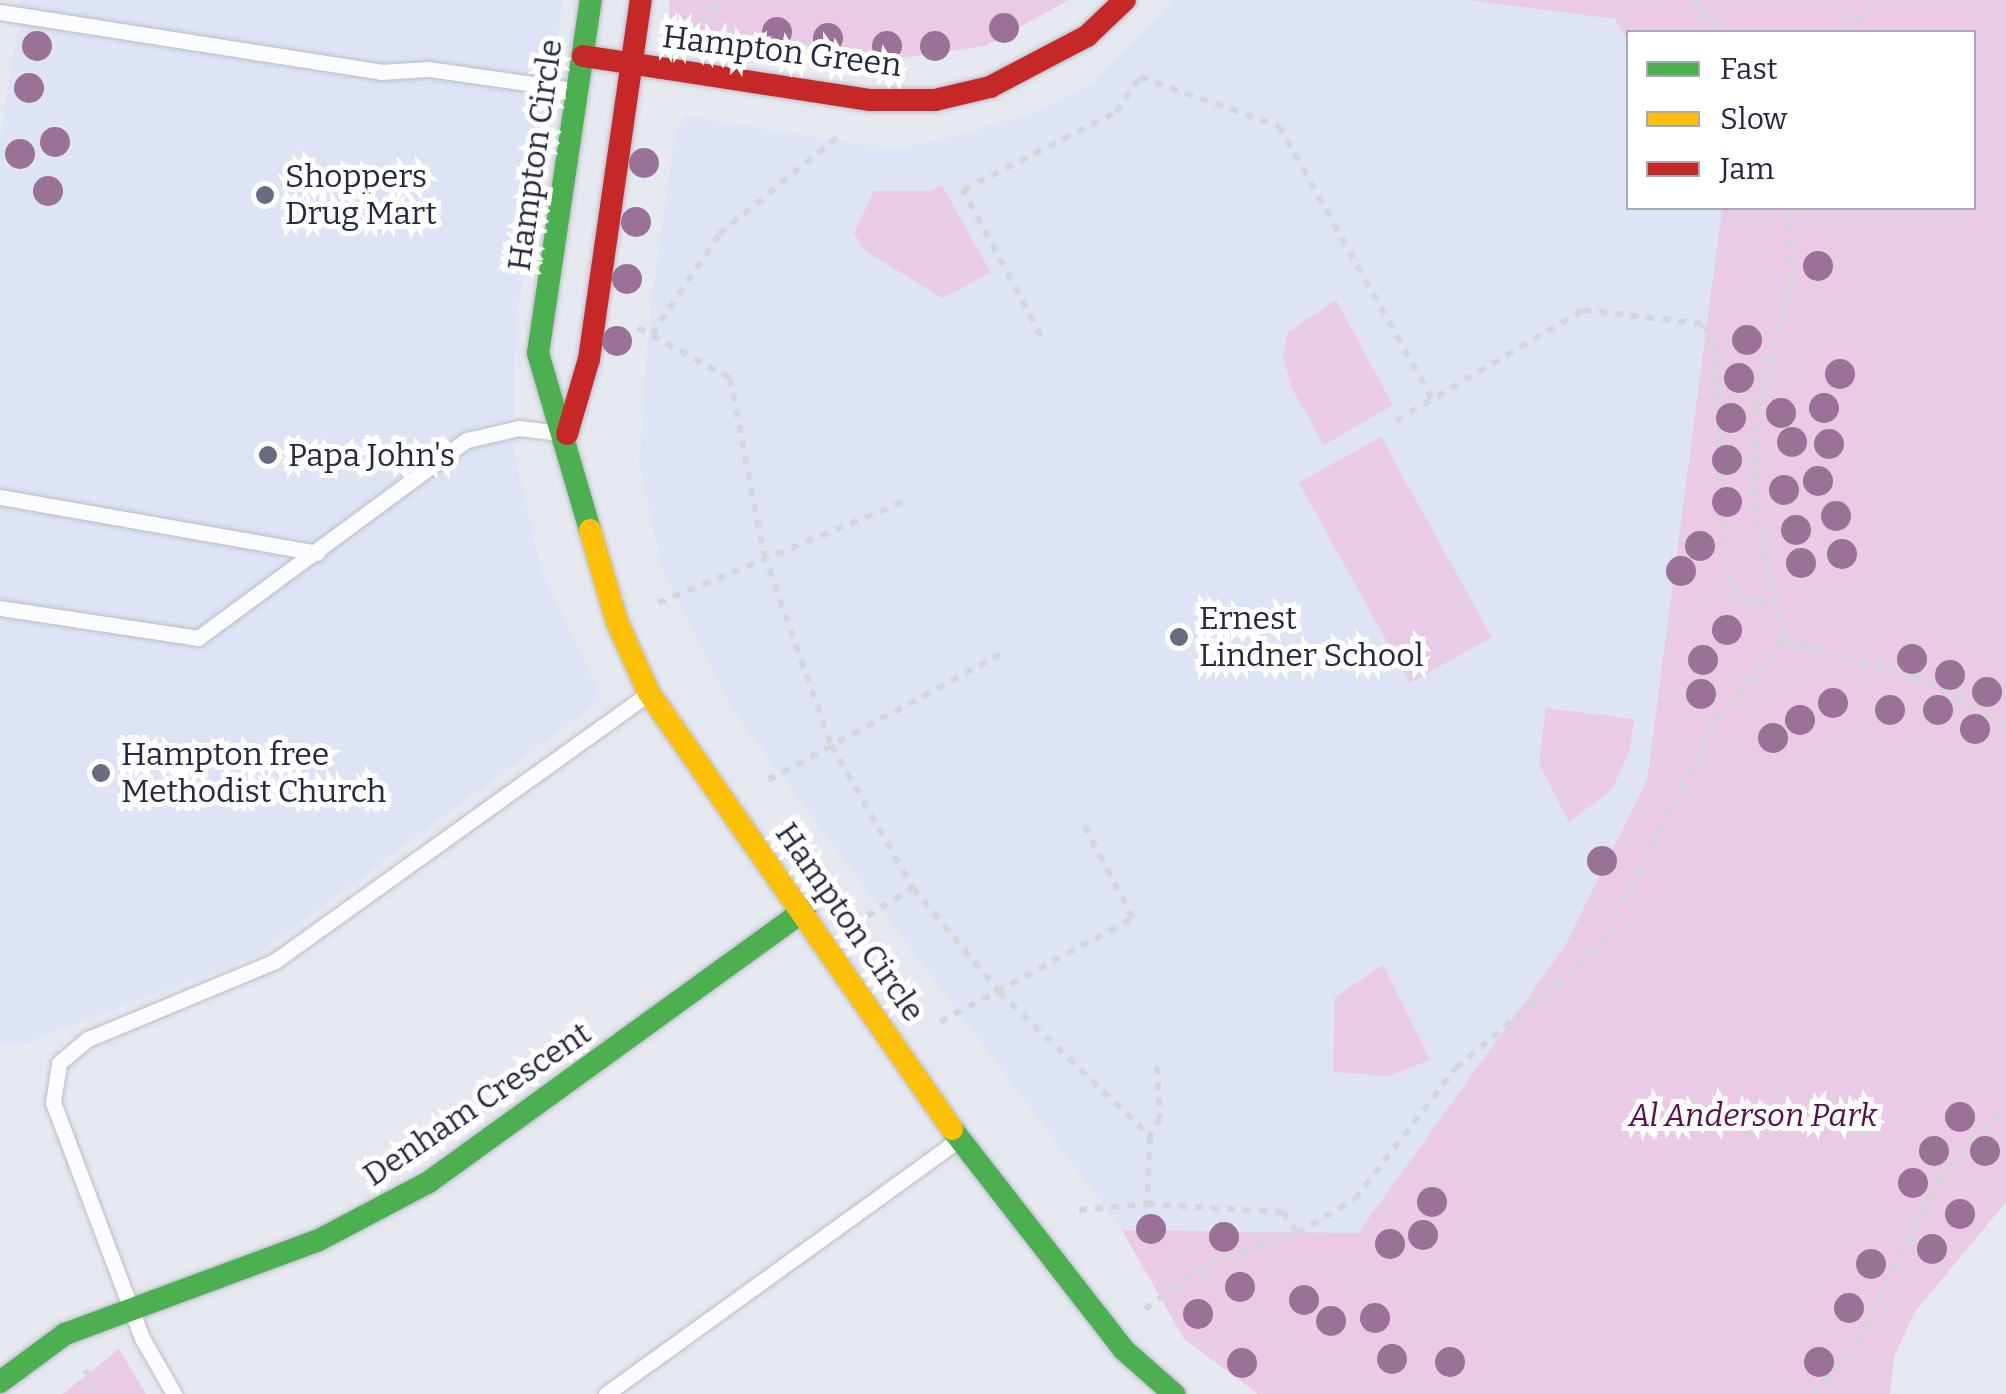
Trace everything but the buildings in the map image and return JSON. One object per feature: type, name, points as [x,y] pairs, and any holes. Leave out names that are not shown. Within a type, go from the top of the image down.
[{"type":"street","name":"Hampton Circle","points":[[591,0],[538,352],[567,434],[596,556],[648,693],[805,910],[960,1139],[1124,1350],[1174,1394]]},
{"type":"street","name":"Hampton Circle","points":[[567,434],[589,359],[640,0]]},
{"type":"street","name":"Hampton Green","points":[[583,56],[871,100],[935,100],[990,87],[1087,36],[1126,0]]},
{"type":"street","name":"Denham Crescent","points":[[0,1382],[65,1334],[319,1240],[429,1182],[805,910]]},
{"type":"lane","points":[[0,12],[381,72],[428,69],[580,91]]},
{"type":"lane","points":[[0,608],[198,638],[467,440],[518,428],[567,434]]},
{"type":"lane","points":[[0,497],[316,553]]},
{"type":"lane","points":[[174,1394],[131,1309],[53,1102],[59,1063],[71,1049],[275,961],[648,693]]},
{"type":"lane","points":[[606,1394],[960,1139]]},
{"type":"path","points":[[678,46],[725,0]]},
{"type":"path","points":[[1845,30],[1881,0]]},
{"type":"path","points":[[1694,1],[1716,30]]},
{"type":"path","points":[[1040,336],[962,190],[1116,112],[1140,77],[1280,126],[1433,400]]},
{"type":"path","points":[[652,336],[719,234],[840,135]]},
{"type":"path","points":[[1783,640],[1771,604],[1753,504],[1756,424],[1792,278],[1790,210]]},
{"type":"path","points":[[1396,421],[1583,310],[1704,324],[1714,346],[1727,576],[1742,600],[1771,604]]},
{"type":"path","points":[[638,328],[730,378],[764,554],[831,744],[913,888],[999,992],[1150,1136]]},
{"type":"path","points":[[658,602],[764,554],[908,500]]},
{"type":"path","points":[[1783,640],[1913,675],[2006,725]]},
{"type":"path","points":[[1146,1306],[1210,1263],[1297,1234],[1355,1199],[1456,1068],[1600,946],[1716,719],[1783,640]]},
{"type":"path","points":[[768,780],[1000,654]]},
{"type":"path","points":[[940,1022],[1133,918],[1084,825]]},
{"type":"path","points":[[867,916],[913,888]]},
{"type":"path","points":[[1147,1204],[1150,1136],[1160,1118],[1157,1066]]},
{"type":"path","points":[[1813,1394],[1857,1343],[1938,1180],[1970,1140],[2006,1111]]},
{"type":"path","points":[[1078,1210],[1147,1204],[1283,1212],[1297,1234]]},
{"type":"path","points":[[85,1369],[99,1394]]},
{"type":"shaded area","points":[[22,0],[563,0],[515,329],[513,447],[541,569],[602,699],[255,956],[15,1047],[0,1041],[0,139]]},
{"type":"shaded area","name":"Ernest Lindner School","points":[[1173,0],[1469,0],[1615,19],[1626,38],[1626,210],[1722,210],[1647,780],[1565,946],[1358,1234],[1122,1230],[734,712],[662,567],[639,464],[650,312],[674,140],[684,116],[866,145],[910,146],[1039,110],[1097,80]]},
{"type":"green space","points":[[669,0],[1069,0],[985,46],[895,59],[719,32],[696,52],[670,25]]},
{"type":"green space","name":"Al Anderson Park","points":[[1469,0],[2006,0],[2006,1202],[1914,1313],[1894,1357],[1890,1394],[1258,1394],[1184,1339],[1122,1230],[1358,1233],[1565,946],[1647,780],[1722,210],[1976,210],[1976,30],[1626,30],[1626,38],[1615,19]]},
{"type":"green space","points":[[942,185],[991,273],[942,298],[864,250],[854,233],[874,191],[931,191]]},
{"type":"green space","points":[[1336,300],[1393,405],[1324,445],[1291,387],[1283,356],[1288,332]]},
{"type":"green space","points":[[1381,437],[1492,637],[1410,683],[1299,483]]},
{"type":"green space","points":[[1546,708],[1634,719],[1630,749],[1612,789],[1569,822],[1539,764]]},
{"type":"green space","points":[[1383,965],[1430,1060],[1388,1076],[1333,1072],[1335,997]]},
{"type":"green space","points":[[119,1349],[146,1394],[63,1394],[98,1366]]},
{"type":"traffic: fast","points":[[590,530],[538,353],[591,0]]},
{"type":"traffic: fast","points":[[0,1382],[65,1334],[319,1240],[429,1182],[805,910]]},
{"type":"traffic: fast","points":[[952,1129],[1124,1350],[1174,1394]]},
{"type":"traffic: slow","points":[[590,530],[617,622],[649,693],[952,1129]]},
{"type":"traffic: jam","points":[[567,434],[589,359],[641,0]]},
{"type":"traffic: jam","points":[[583,56],[871,100],[935,100],[990,87],[1087,36],[1125,0]]},
{"type":"place","name":"Shoppers Drug Mart","points":[[265,195]]},
{"type":"place","name":"Papa John's","points":[[268,455]]},
{"type":"place","name":"Ernest Lindner School","points":[[1179,637]]},
{"type":"place","name":"Hampton free Methodist Church","points":[[101,773]]}]
